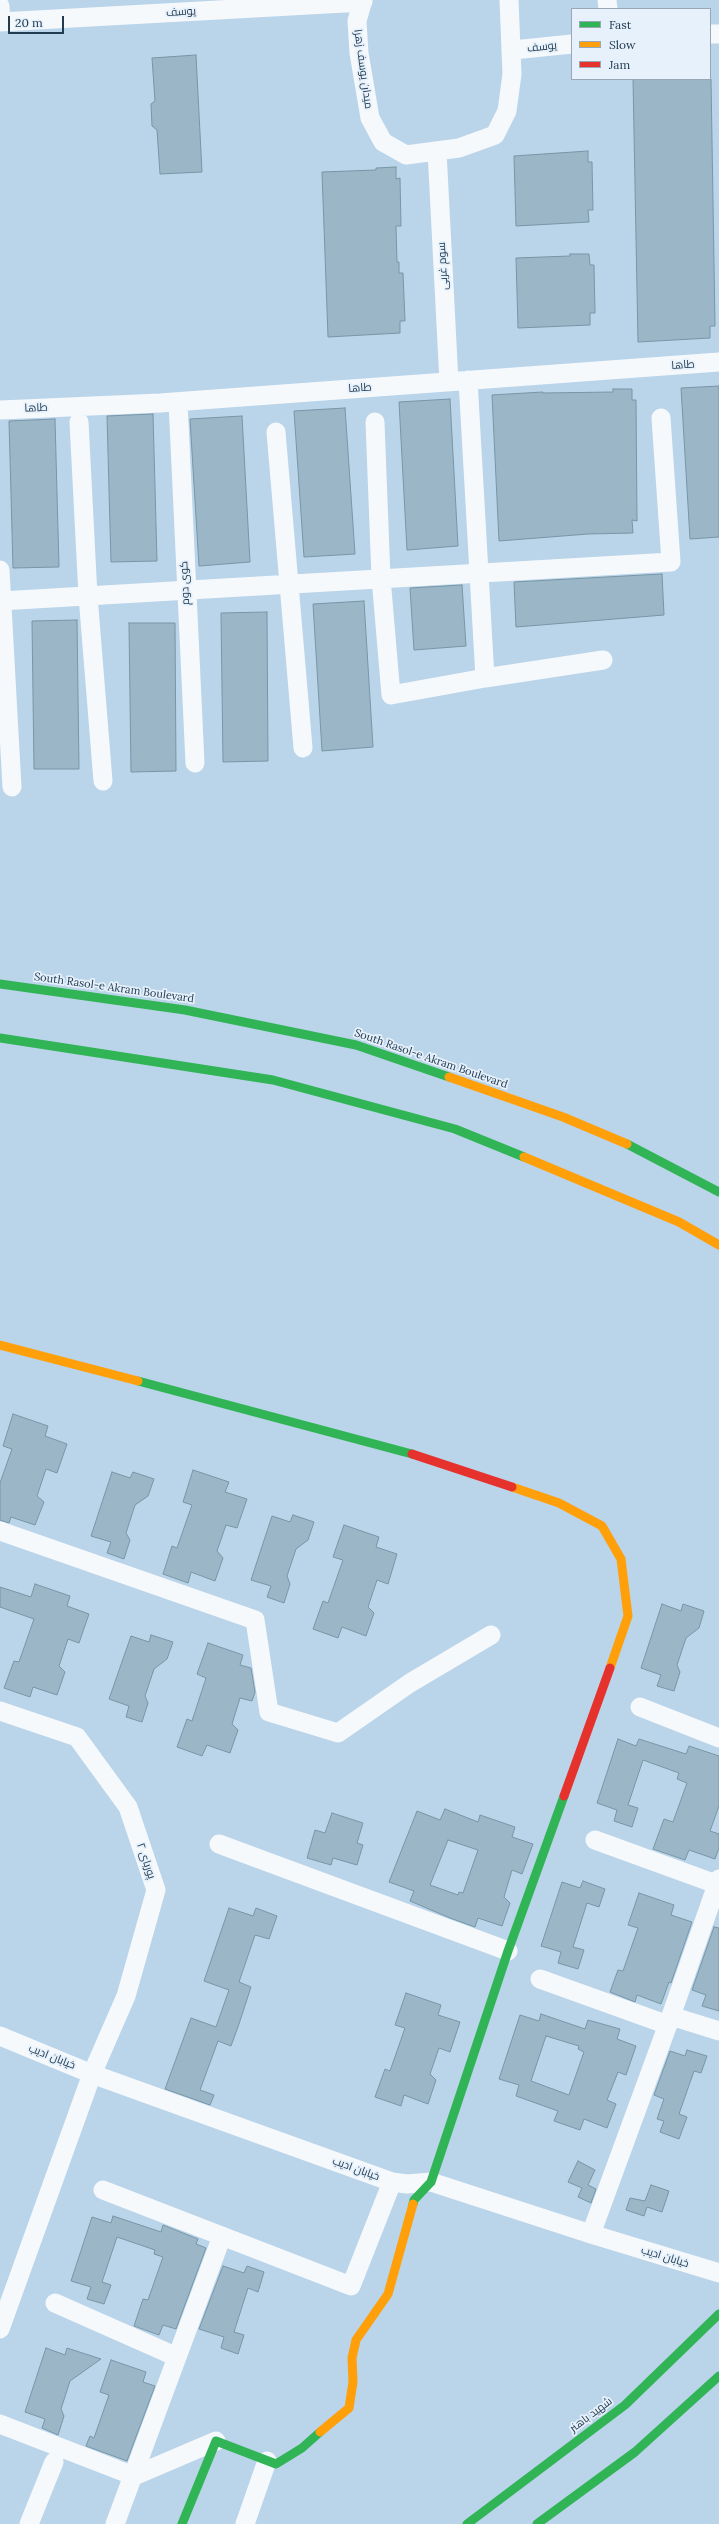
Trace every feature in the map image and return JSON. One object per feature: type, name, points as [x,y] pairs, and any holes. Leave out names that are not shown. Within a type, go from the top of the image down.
[{"type":"main road","name":"South Rasol-e Akram Boulevard","points":[[0,984],[185,1010],[356,1045],[563,1117],[638,1149],[719,1192]]},
{"type":"main road","points":[[0,1038],[273,1080],[455,1129],[679,1222],[719,1245]]},
{"type":"main road","points":[[0,1345],[389,1446],[559,1503],[602,1526],[621,1559],[628,1616],[508,1951],[431,2182],[414,2200],[388,2294],[356,2340],[352,2358],[353,2382],[349,2408],[302,2448],[276,2464],[216,2441],[182,2524]]},
{"type":"main road","name":"شهید باهنر","points":[[467,2524],[625,2405],[719,2314]]},
{"type":"main road","points":[[537,2524],[635,2452],[719,2376]]},
{"type":"street","name":"میدان یوسف زهرا","points":[[363,1],[357,21],[370,118],[383,142],[406,155],[459,148],[496,135],[507,111],[513,50],[509,0]]},
{"type":"street","name":"یوسف","points":[[0,17],[363,1]]},
{"type":"street","name":"یوسف","points":[[513,50],[571,44]]},
{"type":"street","name":"سوم غربی","points":[[437,151],[449,382]]},
{"type":"street","name":"طاها","points":[[0,410],[178,402],[719,362]]},
{"type":"street","points":[[468,380],[485,678]]},
{"type":"street","name":"کوی دوم","points":[[178,402],[194,763]]},
{"type":"street","points":[[1,601],[672,562],[661,418]]},
{"type":"street","points":[[79,422],[88,596],[103,781]]},
{"type":"street","points":[[375,422],[381,578],[391,695],[485,678],[604,660]]},
{"type":"street","points":[[276,432],[303,748]]},
{"type":"street","points":[[0,570],[12,787]]},
{"type":"street","points":[[0,1531],[255,1620],[269,1712],[338,1733],[410,1683],[491,1635]]},
{"type":"street","points":[[640,1707],[719,1738]]},
{"type":"street","name":"پوریای ۲","points":[[0,1711],[77,1737],[128,1807],[156,1890],[126,1996],[92,2074],[0,2329]]},
{"type":"street","points":[[591,2234],[670,2021],[718,1883],[595,1840]]},
{"type":"street","points":[[219,1844],[508,1951]]},
{"type":"street","points":[[540,1979],[670,2021],[719,2031]]},
{"type":"street","name":"خیابان ادیب","points":[[0,2036],[92,2074],[392,2182],[407,2184],[431,2182],[591,2234],[719,2273]]},
{"type":"street","points":[[103,2190],[351,2286],[392,2182]]},
{"type":"street","points":[[116,2524],[222,2236]]},
{"type":"street","points":[[55,2303],[177,2357]]},
{"type":"street","points":[[0,2424],[134,2476],[216,2441]]},
{"type":"street","points":[[245,2524],[267,2461]]},
{"type":"street","points":[[29,2524],[54,2462]]},
{"type":"building","points":[[196,55],[202,172],[160,174],[157,130],[152,126],[151,104],[155,101],[152,58]]},
{"type":"building","points":[[711,79],[715,326],[710,326],[710,338],[638,342],[633,80]]},
{"type":"building","points":[[588,151],[588,162],[592,162],[593,210],[588,210],[589,222],[516,226],[514,156]]},
{"type":"building","points":[[396,167],[396,179],[400,178],[401,226],[396,226],[397,262],[399,262],[399,273],[403,273],[405,321],[400,321],[400,333],[328,337],[322,172],[376,170],[376,168]]},
{"type":"building","points":[[570,254],[589,254],[590,265],[594,265],[595,313],[590,313],[590,325],[518,328],[516,258],[570,256]]},
{"type":"building","points":[[719,386],[719,537],[690,539],[681,388]]},
{"type":"building","points":[[613,389],[632,389],[632,400],[636,400],[637,521],[632,520],[633,533],[588,534],[499,541],[492,395],[543,392],[613,392]]},
{"type":"building","points":[[450,399],[458,546],[407,550],[399,402]]},
{"type":"building","points":[[345,408],[355,554],[304,557],[294,411]]},
{"type":"building","points":[[153,414],[157,561],[111,562],[107,416]]},
{"type":"building","points":[[242,416],[250,562],[199,566],[190,419]]},
{"type":"building","points":[[55,419],[59,567],[13,568],[9,421]]},
{"type":"building","points":[[662,574],[664,615],[516,627],[514,582]]},
{"type":"building","points":[[462,585],[466,646],[414,650],[410,588]]},
{"type":"building","points":[[364,601],[373,747],[322,751],[313,604]]},
{"type":"building","points":[[267,612],[268,761],[223,762],[221,613]]},
{"type":"building","points":[[77,620],[79,769],[34,769],[32,621]]},
{"type":"building","points":[[129,623],[175,623],[176,771],[131,772]]},
{"type":"building","points":[[13,1414],[48,1426],[45,1436],[67,1444],[57,1473],[46,1469],[37,1496],[44,1502],[35,1525],[11,1517],[9,1523],[0,1520],[0,1483],[12,1449],[3,1446]]},
{"type":"building","points":[[193,1470],[229,1482],[225,1492],[247,1499],[237,1528],[226,1525],[217,1551],[223,1558],[215,1581],[191,1572],[188,1583],[163,1574],[172,1546],[177,1548],[192,1505],[183,1502]]},
{"type":"building","points":[[112,1472],[130,1478],[133,1472],[154,1479],[148,1496],[135,1505],[126,1533],[130,1540],[124,1559],[107,1553],[111,1542],[91,1536]]},
{"type":"building","points":[[293,1515],[314,1522],[308,1540],[296,1549],[287,1576],[290,1584],[284,1603],[267,1597],[271,1586],[251,1580],[272,1516],[290,1522]]},
{"type":"building","points":[[344,1525],[379,1537],[376,1547],[397,1554],[388,1584],[377,1580],[368,1607],[374,1613],[366,1636],[342,1627],[338,1638],[313,1629],[323,1601],[328,1603],[343,1560],[333,1557]]},
{"type":"building","points":[[35,1584],[70,1596],[67,1606],[89,1614],[79,1643],[68,1639],[59,1666],[65,1672],[57,1695],[33,1687],[30,1697],[4,1688],[14,1661],[19,1662],[34,1619],[0,1607],[0,1587],[31,1597]]},
{"type":"building","points":[[662,1604],[681,1611],[683,1604],[704,1611],[699,1628],[686,1638],[677,1665],[680,1672],[674,1691],[657,1686],[661,1675],[641,1668]]},
{"type":"building","points":[[151,1635],[173,1642],[167,1659],[154,1669],[145,1696],[148,1703],[142,1722],[126,1717],[129,1706],[109,1699],[131,1636],[149,1642]]},
{"type":"building","points":[[208,1643],[243,1655],[240,1665],[251,1668],[255,1692],[252,1701],[240,1698],[232,1724],[238,1730],[230,1753],[207,1745],[202,1756],[177,1747],[187,1719],[192,1721],[206,1678],[197,1674]]},
{"type":"building","points":[[618,1739],[636,1746],[639,1739],[686,1754],[689,1746],[719,1756],[719,1806],[710,1831],[719,1834],[719,1848],[715,1859],[689,1850],[685,1860],[653,1849],[664,1819],[673,1822],[687,1783],[677,1779],[679,1773],[643,1760],[628,1805],[638,1808],[632,1827],[614,1821],[617,1810],[597,1803]]},
{"type":"building","points":[[445,1809],[478,1822],[480,1815],[515,1827],[512,1837],[533,1844],[522,1874],[512,1870],[504,1897],[510,1903],[502,1926],[478,1918],[475,1927],[450,1918],[410,1901],[414,1891],[389,1882],[417,1811],[440,1820]],"holes":[[[448,1840],[478,1850],[463,1893],[459,1892],[458,1895],[430,1885]]]},
{"type":"building","points":[[332,1813],[363,1823],[357,1843],[363,1845],[357,1865],[333,1858],[331,1865],[307,1858],[315,1830],[325,1833]]},
{"type":"building","points":[[583,1881],[605,1889],[599,1907],[587,1903],[573,1947],[584,1950],[578,1969],[558,1963],[561,1952],[541,1946],[562,1882],[580,1888]]},
{"type":"building","points":[[639,1893],[674,1905],[671,1915],[692,1922],[671,1983],[669,1982],[661,2004],[637,1995],[635,2002],[610,1992],[618,1970],[623,1971],[638,1928],[628,1925]]},
{"type":"building","points":[[229,1908],[253,1916],[256,1908],[277,1916],[269,1939],[255,1935],[239,1982],[251,1987],[239,2024],[231,2046],[218,2041],[200,2090],[214,2095],[210,2105],[165,2089],[191,2018],[216,2027],[229,1990],[204,1981]]},
{"type":"building","points":[[714,1927],[719,1928],[719,2011],[702,2006],[706,1995],[692,1990]]},
{"type":"building","points":[[406,1993],[441,2005],[438,2015],[460,2022],[450,2052],[439,2048],[430,2074],[436,2080],[428,2104],[404,2095],[401,2106],[375,2097],[385,2069],[390,2071],[405,2028],[395,2025]]},
{"type":"building","points":[[541,2014],[585,2029],[588,2020],[620,2029],[617,2039],[636,2046],[626,2075],[618,2072],[607,2100],[616,2104],[607,2128],[584,2119],[580,2130],[554,2121],[558,2111],[516,2096],[519,2085],[499,2079],[520,2015],[539,2021]],"holes":[[[546,2036],[579,2046],[578,2049],[584,2052],[569,2095],[531,2081]]]},
{"type":"building","points":[[687,2050],[707,2056],[701,2073],[694,2071],[679,2114],[687,2117],[679,2139],[660,2132],[664,2121],[657,2119],[664,2099],[654,2095],[670,2051],[685,2056]]},
{"type":"building","points":[[578,2161],[595,2170],[588,2185],[596,2189],[591,2203],[578,2197],[582,2188],[568,2182]]},
{"type":"building","points":[[651,2185],[669,2191],[662,2212],[647,2207],[644,2216],[626,2210],[630,2198],[645,2201]]},
{"type":"building","points":[[113,2216],[161,2232],[163,2225],[198,2239],[196,2244],[206,2248],[176,2329],[163,2325],[159,2335],[134,2326],[143,2299],[148,2300],[163,2257],[154,2254],[155,2250],[117,2237],[102,2282],[111,2285],[104,2304],[87,2299],[91,2287],[71,2281],[92,2217],[111,2223]]},
{"type":"building","points":[[223,2266],[244,2273],[247,2266],[264,2272],[258,2292],[248,2288],[234,2332],[244,2335],[238,2354],[221,2348],[224,2337],[199,2329]]},
{"type":"building","points":[[46,2348],[65,2355],[67,2348],[101,2359],[70,2381],[61,2409],[64,2416],[58,2435],[42,2428],[45,2419],[25,2412]]},
{"type":"building","points":[[111,2360],[146,2372],[143,2382],[155,2386],[127,2461],[86,2446],[90,2436],[94,2438],[109,2395],[100,2392]]},
{"type":"traffic: fast","points":[[0,984],[185,1010],[356,1045],[449,1077]]},
{"type":"traffic: fast","points":[[0,1038],[273,1080],[455,1129],[524,1157]]},
{"type":"traffic: fast","points":[[627,1144],[719,1192]]},
{"type":"traffic: fast","points":[[138,1381],[412,1454]]},
{"type":"traffic: fast","points":[[413,2204],[414,2200],[431,2182],[508,1951],[564,1796]]},
{"type":"traffic: fast","points":[[467,2524],[625,2405],[719,2314]]},
{"type":"traffic: fast","points":[[537,2524],[635,2452],[719,2376]]},
{"type":"traffic: fast","points":[[182,2524],[216,2441],[276,2464],[302,2448],[320,2432]]},
{"type":"traffic: slow","points":[[449,1077],[563,1117],[627,1144]]},
{"type":"traffic: slow","points":[[524,1157],[679,1222],[719,1245]]},
{"type":"traffic: slow","points":[[0,1345],[138,1381]]},
{"type":"traffic: slow","points":[[512,1487],[559,1503],[602,1526],[621,1559],[628,1616],[610,1668]]},
{"type":"traffic: slow","points":[[320,2432],[349,2408],[353,2382],[352,2358],[356,2340],[388,2294],[413,2204]]},
{"type":"traffic: jam","points":[[412,1454],[512,1487]]},
{"type":"traffic: jam","points":[[564,1796],[610,1668]]}]
